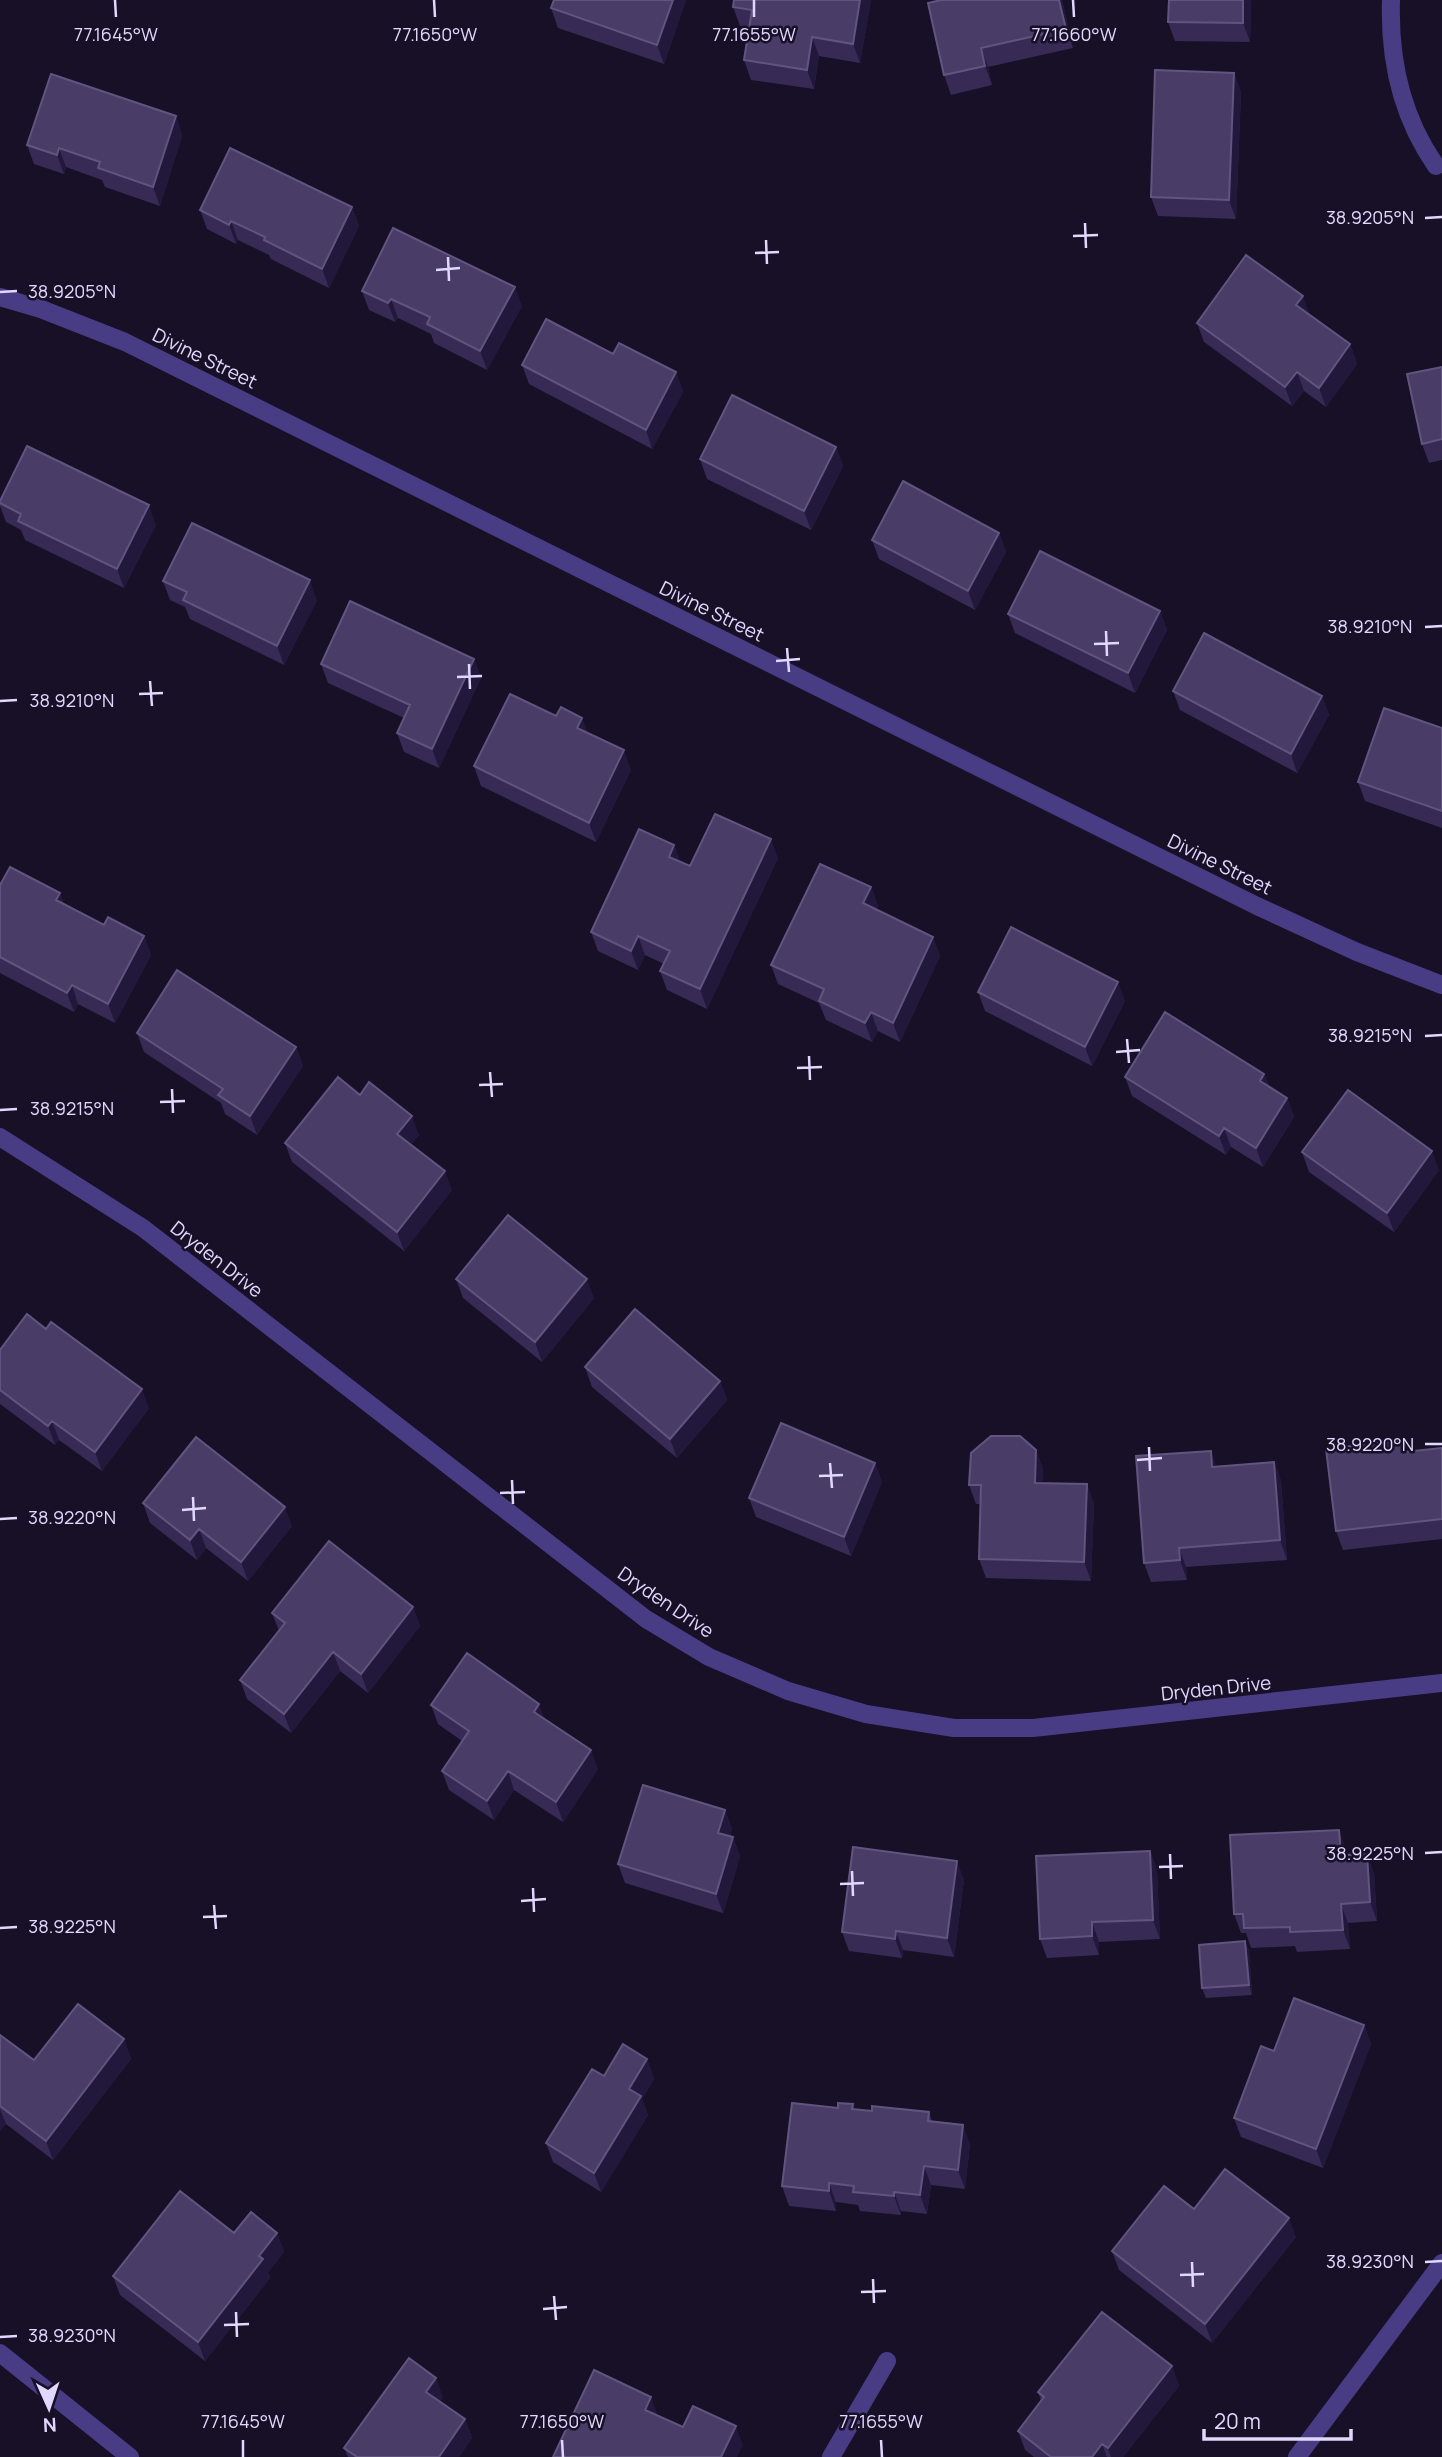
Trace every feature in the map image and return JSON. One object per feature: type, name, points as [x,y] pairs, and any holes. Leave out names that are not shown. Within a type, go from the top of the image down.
[{"type":"street","points":[[1391,0],[1390,40],[1401,99],[1424,149],[1436,166]]},
{"type":"street","name":"Divine Street","points":[[0,297],[41,309],[125,342],[1256,906],[1357,952],[1442,985]]},
{"type":"street","name":"Dryden Drive","points":[[0,1137],[143,1228],[646,1619],[709,1657],[788,1691],[866,1714],[954,1728],[1033,1728],[1442,1683]]},
{"type":"street","points":[[1297,2457],[1442,2263]]},
{"type":"street","points":[[0,2353],[130,2457]]},
{"type":"street","points":[[831,2457],[887,2361]]},
{"type":"building","points":[[554,0],[673,0],[657,45],[551,8]]},
{"type":"building","points":[[734,0],[860,0],[853,44],[812,37],[807,70],[744,60],[752,10],[733,7]]},
{"type":"building","points":[[941,0],[1059,0],[1066,29],[981,48],[985,66],[944,75],[928,3]]},
{"type":"building","points":[[1169,0],[1243,0],[1243,23],[1168,22]]},
{"type":"building","points":[[1155,70],[1234,73],[1229,200],[1151,197]]},
{"type":"building","points":[[51,74],[176,116],[153,187],[98,168],[100,162],[59,148],[57,155],[27,145]]},
{"type":"building","points":[[230,148],[352,207],[322,269],[264,240],[265,237],[231,221],[229,225],[200,210]]},
{"type":"building","points":[[393,228],[515,287],[480,351],[427,324],[430,317],[391,299],[388,303],[362,291]]},
{"type":"building","points":[[1246,255],[1303,296],[1296,305],[1350,344],[1319,388],[1297,372],[1285,387],[1197,323]]},
{"type":"building","points":[[546,319],[613,354],[619,343],[676,372],[646,430],[522,365]]},
{"type":"building","points":[[1442,367],[1442,439],[1422,444],[1407,374]]},
{"type":"building","points":[[732,395],[836,447],[804,511],[700,459]]},
{"type":"building","points":[[27,446],[149,505],[117,569],[18,521],[21,514],[0,503]]},
{"type":"building","points":[[903,481],[999,533],[968,591],[872,540]]},
{"type":"building","points":[[192,523],[310,580],[277,646],[183,600],[187,592],[163,581]]},
{"type":"building","points":[[1040,551],[1160,611],[1128,673],[1008,614]]},
{"type":"building","points":[[350,601],[474,659],[432,749],[397,733],[410,705],[321,664]]},
{"type":"building","points":[[1204,633],[1322,696],[1291,754],[1173,691]]},
{"type":"building","points":[[510,694],[556,716],[561,707],[582,718],[577,728],[624,750],[589,823],[474,766]]},
{"type":"building","points":[[1384,708],[1442,728],[1442,811],[1358,782]]},
{"type":"building","points":[[715,814],[771,839],[700,989],[660,971],[670,951],[638,936],[631,951],[591,932],[639,829],[674,845],[669,857],[690,866]]},
{"type":"building","points":[[820,864],[871,887],[863,903],[933,937],[893,1023],[871,1012],[865,1023],[819,1001],[824,989],[771,965]]},
{"type":"building","points":[[10,867],[60,893],[56,900],[104,925],[108,917],[144,936],[108,1004],[72,985],[67,993],[0,957],[0,885]]},
{"type":"building","points":[[1011,927],[1118,982],[1085,1047],[978,992]]},
{"type":"building","points":[[177,970],[296,1047],[250,1116],[218,1095],[223,1089],[137,1033]]},
{"type":"building","points":[[1165,1012],[1264,1074],[1260,1081],[1287,1098],[1256,1148],[1224,1128],[1219,1136],[1125,1077]]},
{"type":"building","points":[[338,1077],[360,1095],[369,1082],[412,1116],[397,1134],[445,1171],[397,1232],[285,1143]]},
{"type":"building","points":[[1348,1090],[1432,1151],[1387,1213],[1302,1152]]},
{"type":"building","points":[[508,1215],[587,1279],[535,1342],[456,1279]]},
{"type":"building","points":[[635,1309],[720,1381],[670,1439],[585,1367]]},
{"type":"building","points":[[27,1314],[46,1329],[51,1322],[142,1389],[95,1452],[52,1421],[48,1426],[0,1390],[0,1350]]},
{"type":"building","points":[[781,1423],[875,1463],[844,1537],[749,1498]]},
{"type":"building","points":[[991,1436],[1020,1436],[1036,1450],[1035,1483],[1087,1484],[1084,1562],[979,1559],[981,1485],[969,1485],[971,1453]]},
{"type":"building","points":[[196,1437],[285,1507],[241,1562],[199,1529],[190,1540],[143,1503]]},
{"type":"building","points":[[1403,1440],[1404,1452],[1442,1448],[1442,1519],[1336,1531],[1326,1449]]},
{"type":"building","points":[[1211,1451],[1212,1467],[1274,1462],[1280,1540],[1179,1548],[1180,1560],[1144,1563],[1136,1456]]},
{"type":"building","points":[[329,1541],[413,1607],[361,1674],[333,1652],[284,1714],[240,1680],[285,1623],[272,1613]]},
{"type":"building","points":[[467,1653],[539,1704],[534,1712],[591,1750],[556,1802],[508,1771],[487,1801],[442,1771],[469,1731],[431,1705]]},
{"type":"building","points":[[643,1785],[725,1810],[718,1833],[733,1837],[716,1894],[618,1864]]},
{"type":"building","points":[[1339,1830],[1341,1855],[1367,1854],[1370,1902],[1341,1904],[1343,1930],[1290,1932],[1290,1927],[1244,1928],[1243,1914],[1234,1914],[1230,1835]]},
{"type":"building","points":[[853,1847],[957,1861],[947,1938],[896,1931],[895,1939],[842,1932]]},
{"type":"building","points":[[1150,1851],[1153,1920],[1092,1922],[1092,1936],[1040,1939],[1036,1856]]},
{"type":"building","points":[[1245,1941],[1249,1985],[1202,1988],[1199,1945]]},
{"type":"building","points":[[1294,1998],[1364,2025],[1316,2149],[1234,2118],[1261,2046],[1274,2051]]},
{"type":"building","points":[[78,2004],[124,2039],[46,2141],[0,2106],[0,2035],[34,2060]]},
{"type":"building","points":[[623,2044],[647,2059],[629,2089],[641,2096],[594,2173],[546,2143],[592,2069],[604,2076]]},
{"type":"building","points":[[792,2103],[838,2108],[838,2103],[853,2104],[852,2109],[872,2111],[872,2106],[929,2112],[928,2121],[963,2125],[958,2170],[924,2166],[920,2195],[894,2192],[894,2196],[853,2192],[854,2186],[829,2183],[829,2191],[782,2186]]},
{"type":"building","points":[[1225,2169],[1289,2218],[1205,2324],[1112,2251],[1164,2186],[1194,2209]]},
{"type":"building","points":[[180,2191],[234,2233],[251,2212],[277,2233],[259,2256],[263,2259],[198,2342],[113,2276]]},
{"type":"building","points":[[1102,2312],[1172,2366],[1108,2448],[1102,2444],[1092,2457],[1051,2457],[1018,2431],[1044,2397],[1038,2392]]},
{"type":"building","points":[[409,2358],[436,2378],[426,2392],[465,2419],[439,2457],[357,2457],[344,2448]]},
{"type":"building","points":[[594,2370],[651,2397],[645,2410],[683,2427],[693,2406],[736,2426],[721,2457],[553,2457]]}]
